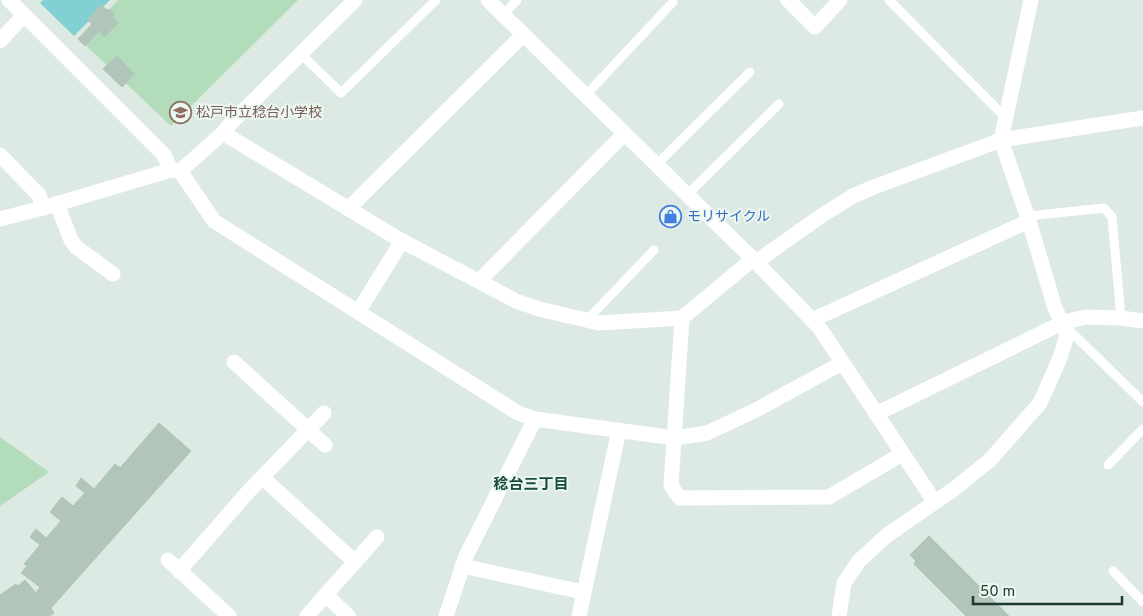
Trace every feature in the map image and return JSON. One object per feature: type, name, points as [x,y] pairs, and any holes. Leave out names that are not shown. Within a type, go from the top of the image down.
[{"type":"street","points":[[9,0],[164,155],[214,221],[518,413],[535,419],[675,438],[707,433],[754,412],[842,363]]},
{"type":"street","points":[[0,219],[175,171],[223,133],[355,0]]},
{"type":"street","points":[[488,0],[657,164],[819,327],[934,502]]},
{"type":"street","points":[[788,0],[815,27],[840,0]]},
{"type":"street","points":[[839,616],[844,583],[859,561],[886,536],[954,489],[990,460],[1040,403],[1060,358],[1067,336],[1055,308],[1028,219],[1001,140],[1030,0]]},
{"type":"street","points":[[0,41],[24,15]]},
{"type":"street","points":[[348,209],[523,35]]},
{"type":"street","points":[[223,133],[402,241],[516,301],[538,309],[599,323],[682,318],[754,261],[853,196],[1001,140],[1143,118]]},
{"type":"street","points":[[479,281],[624,134]]},
{"type":"street","points":[[0,155],[50,206],[76,247],[113,274]]},
{"type":"street","points":[[812,320],[1028,219]]},
{"type":"street","points":[[358,312],[402,241]]},
{"type":"street","points":[[876,414],[1062,323],[1085,317],[1143,321]]},
{"type":"street","points":[[682,318],[671,486],[680,498],[829,497],[902,454]]},
{"type":"street","points":[[234,362],[325,445]]},
{"type":"street","points":[[229,616],[173,565],[263,478],[324,413]]},
{"type":"street","points":[[446,616],[462,566],[535,419]]},
{"type":"street","points":[[579,616],[618,430]]},
{"type":"street","points":[[263,478],[355,562]]},
{"type":"street","points":[[307,616],[377,536]]},
{"type":"street","points":[[462,566],[583,592]]},
{"type":"street","points":[[326,595],[348,616]]},
{"type":"lane","points":[[301,54],[341,93],[436,0]]},
{"type":"lane","points":[[503,15],[517,0]]},
{"type":"lane","points":[[889,0],[1006,118]]},
{"type":"lane","points":[[585,96],[673,2]]},
{"type":"lane","points":[[657,164],[750,72]]},
{"type":"lane","points":[[687,195],[778,104]]},
{"type":"lane","points":[[1028,219],[1104,208],[1112,217],[1121,318]]},
{"type":"lane","points":[[586,321],[654,250]]},
{"type":"lane","points":[[1062,323],[1143,402]]},
{"type":"lane","points":[[1108,465],[1143,429]]},
{"type":"lane","points":[[1113,571],[1143,602]]},
{"type":"green space","points":[[118,0],[298,0],[171,126],[80,40]]},
{"type":"green space","points":[[0,437],[49,472],[0,506]]},
{"type":"water","points":[[43,0],[110,0],[74,36],[40,3]]},
{"type":"building","points":[[101,5],[115,14],[112,17],[118,23],[104,37],[99,31],[85,46],[78,39],[92,24],[87,20]]},
{"type":"building","points":[[117,56],[134,74],[122,87],[103,69]]},
{"type":"building","points":[[159,423],[191,451],[51,608],[54,613],[49,616],[0,616],[0,595],[16,584],[18,586],[25,580],[36,593],[40,587],[21,573],[27,566],[24,564],[40,545],[30,537],[36,529],[46,538],[61,521],[50,512],[62,497],[73,506],[85,493],[76,486],[81,478],[94,489],[115,464],[120,468]]},
{"type":"building","points":[[929,536],[1009,616],[966,616],[914,564],[916,561],[910,555]]},
{"type":"place","name":"松戸市立稔台小学校","points":[[180,112]]},
{"type":"place","name":"モリサイクル","points":[[671,216]]},
{"type":"district","name":"稔台三丁目","points":[[531,484]]}]
